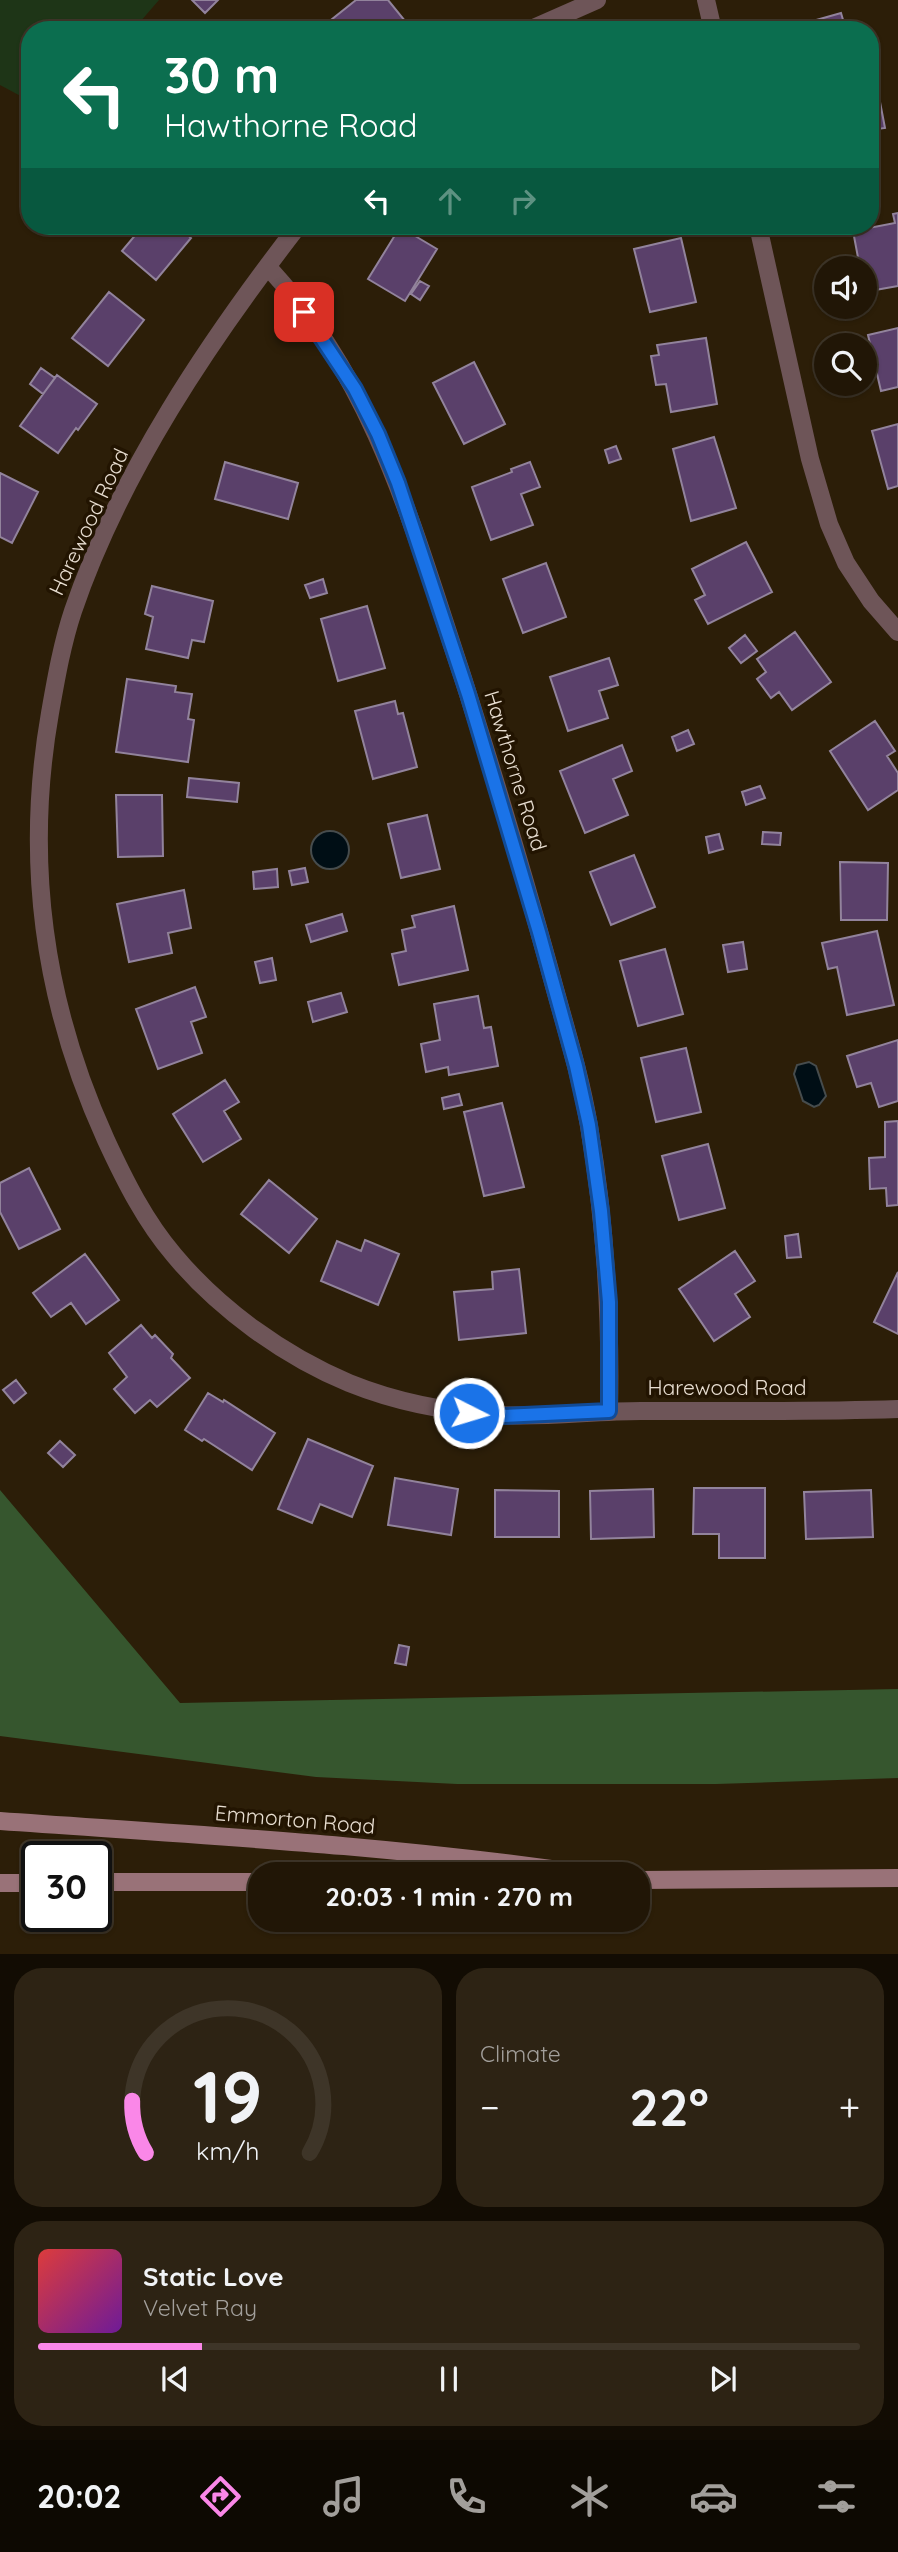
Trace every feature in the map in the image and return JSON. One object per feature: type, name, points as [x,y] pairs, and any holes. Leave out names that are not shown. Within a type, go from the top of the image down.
[{"type":"main road","name":"Emmorton Road","points":[[0,1821],[271,1840],[506,1862]]},
{"type":"main road","points":[[650,1881],[898,1878]]},
{"type":"main road","points":[[0,1883],[21,1882]]},
{"type":"main road","points":[[112,1882],[248,1882]]},
{"type":"street","points":[[549,21],[597,0]]},
{"type":"street","points":[[706,0],[711,21]]},
{"type":"street","name":"Harewood Road","points":[[291,235],[201,362],[138,466],[96,551],[72,614],[55,679],[42,759],[40,891],[47,953],[65,1034],[88,1101],[139,1207],[172,1254],[208,1292],[247,1322],[294,1355],[348,1382],[395,1398],[441,1409],[503,1416],[609,1411],[898,1409]]},
{"type":"street","points":[[760,235],[810,459],[829,524],[846,563],[871,601],[898,632]]},
{"type":"street","name":"Hawthorne Road","points":[[268,267],[287,288],[320,334],[355,389],[378,434],[408,513],[510,828],[576,1066],[589,1125],[601,1211],[609,1302],[609,1411]]},
{"type":"green space","points":[[0,0],[159,0],[141,21],[21,21],[21,96],[0,85]]},
{"type":"green space","points":[[0,1490],[180,1703],[898,1689],[898,1778],[716,1784],[457,1784],[316,1777],[0,1736]]},
{"type":"shaded area","points":[[330,831],[343,837],[349,850],[343,863],[330,869],[317,863],[311,850],[317,837]]},
{"type":"shaded area","points":[[809,1062],[816,1066],[826,1096],[814,1107],[803,1101],[794,1074],[797,1065]]},
{"type":"building","points":[[192,0],[218,0],[205,13]]},
{"type":"building","points":[[356,0],[388,0],[405,21],[332,21]]},
{"type":"building","points":[[841,13],[843,21],[813,21]]},
{"type":"building","points":[[879,102],[880,102],[885,128],[879,129]]},
{"type":"building","points":[[898,213],[898,286],[877,290],[877,256],[858,256],[854,235],[879,235],[879,226],[895,223],[893,214]]},
{"type":"building","points":[[135,235],[188,235],[191,238],[156,280],[122,251]]},
{"type":"building","points":[[395,235],[413,235],[437,249],[405,301],[368,279]]},
{"type":"building","points":[[681,238],[696,302],[650,312],[634,249]]},
{"type":"building","points":[[420,281],[429,286],[420,300],[411,294]]},
{"type":"building","points":[[109,292],[144,320],[108,366],[72,338]]},
{"type":"building","points":[[898,328],[898,387],[881,391],[877,374],[877,333]]},
{"type":"building","points":[[706,338],[717,404],[671,412],[666,384],[656,385],[651,356],[659,355],[657,345]]},
{"type":"building","points":[[474,362],[505,424],[464,444],[433,383]]},
{"type":"building","points":[[41,368],[55,378],[43,394],[30,384]]},
{"type":"building","points":[[57,375],[97,404],[58,453],[20,426]]},
{"type":"building","points":[[898,424],[898,486],[888,489],[872,431]]},
{"type":"building","points":[[714,437],[736,508],[691,521],[673,449]]},
{"type":"building","points":[[616,446],[621,459],[609,463],[605,450]]},
{"type":"building","points":[[225,462],[298,483],[288,519],[215,499]]},
{"type":"building","points":[[530,462],[540,487],[521,494],[533,525],[491,540],[472,487]]},
{"type":"building","points":[[0,473],[38,492],[12,543],[0,537]]},
{"type":"building","points":[[746,542],[772,592],[708,624],[695,600],[705,595],[692,569]]},
{"type":"building","points":[[546,563],[566,617],[523,633],[503,579]]},
{"type":"building","points":[[323,579],[327,593],[310,598],[305,585]]},
{"type":"building","points":[[152,586],[213,601],[204,642],[192,640],[188,658],[146,649],[153,617],[145,614]]},
{"type":"building","points":[[367,606],[385,668],[338,681],[321,619]]},
{"type":"building","points":[[795,632],[831,682],[792,710],[779,692],[771,698],[757,679],[766,672],[757,659]]},
{"type":"building","points":[[745,635],[757,651],[741,663],[729,648]]},
{"type":"building","points":[[609,658],[618,685],[599,691],[608,718],[568,731],[550,677]]},
{"type":"building","points":[[127,679],[176,686],[175,692],[192,694],[188,719],[194,720],[188,762],[116,752]]},
{"type":"building","points":[[395,701],[398,714],[403,713],[417,767],[373,779],[355,711]]},
{"type":"building","points":[[875,721],[895,751],[887,756],[898,773],[898,790],[868,810],[830,751]]},
{"type":"building","points":[[688,730],[694,744],[677,751],[672,737]]},
{"type":"building","points":[[622,745],[632,771],[613,779],[628,815],[585,833],[560,771]]},
{"type":"building","points":[[189,778],[239,783],[237,802],[187,797]]},
{"type":"building","points":[[760,786],[765,798],[746,805],[742,792]]},
{"type":"building","points":[[116,795],[162,795],[163,856],[118,857]]},
{"type":"building","points":[[427,815],[440,869],[401,878],[388,824]]},
{"type":"building","points":[[763,832],[781,833],[780,845],[762,844]]},
{"type":"building","points":[[719,834],[723,849],[709,853],[706,837]]},
{"type":"building","points":[[634,855],[655,907],[611,925],[590,872]]},
{"type":"building","points":[[840,862],[888,863],[887,920],[841,920]]},
{"type":"building","points":[[305,868],[308,882],[292,885],[289,871]]},
{"type":"building","points":[[277,869],[278,887],[254,889],[253,872]]},
{"type":"building","points":[[184,890],[191,928],[168,933],[172,953],[129,962],[117,904]]},
{"type":"building","points":[[454,906],[468,970],[399,985],[392,954],[406,951],[402,930],[415,927],[412,916]]},
{"type":"building","points":[[342,914],[347,931],[311,942],[306,925]]},
{"type":"building","points":[[877,931],[894,1005],[847,1015],[837,967],[828,969],[822,943]]},
{"type":"building","points":[[743,942],[747,969],[728,972],[723,945]]},
{"type":"building","points":[[665,949],[683,1014],[638,1026],[620,961]]},
{"type":"building","points":[[272,958],[276,980],[260,983],[255,962]]},
{"type":"building","points":[[195,987],[206,1017],[191,1022],[202,1053],[158,1069],[136,1009]]},
{"type":"building","points":[[341,993],[347,1012],[313,1022],[308,1002]]},
{"type":"building","points":[[478,996],[484,1028],[491,1027],[498,1066],[449,1075],[448,1067],[426,1072],[421,1044],[440,1040],[434,1004]]},
{"type":"building","points":[[898,1040],[898,1101],[879,1107],[871,1083],[857,1087],[847,1056]]},
{"type":"building","points":[[686,1048],[701,1112],[656,1122],[641,1058]]},
{"type":"building","points":[[225,1080],[239,1102],[224,1111],[241,1139],[203,1162],[173,1114]]},
{"type":"building","points":[[459,1094],[462,1105],[444,1109],[442,1098]]},
{"type":"building","points":[[502,1103],[524,1187],[484,1196],[464,1112]]},
{"type":"building","points":[[898,1121],[898,1205],[887,1206],[886,1188],[870,1189],[869,1158],[885,1157],[885,1122]]},
{"type":"building","points":[[708,1144],[725,1208],[679,1220],[662,1156]]},
{"type":"building","points":[[29,1168],[60,1229],[19,1249],[0,1212],[0,1183]]},
{"type":"building","points":[[269,1180],[317,1219],[289,1253],[241,1214]]},
{"type":"building","points":[[798,1234],[801,1257],[787,1258],[785,1236]]},
{"type":"building","points":[[365,1240],[399,1254],[378,1305],[321,1281],[337,1241],[361,1251]]},
{"type":"building","points":[[735,1251],[755,1281],[735,1294],[750,1317],[714,1341],[679,1289]]},
{"type":"building","points":[[85,1254],[119,1300],[86,1324],[71,1303],[51,1317],[33,1293]]},
{"type":"building","points":[[519,1269],[526,1333],[459,1340],[454,1292],[493,1289],[492,1272]]},
{"type":"building","points":[[898,1272],[898,1334],[874,1322]]},
{"type":"building","points":[[141,1325],[152,1338],[155,1335],[173,1354],[171,1358],[190,1378],[157,1407],[150,1400],[135,1413],[114,1389],[127,1377],[109,1353]]},
{"type":"building","points":[[16,1380],[26,1393],[14,1403],[3,1390]]},
{"type":"building","points":[[208,1393],[223,1402],[224,1400],[275,1433],[252,1470],[185,1430]]},
{"type":"building","points":[[308,1439],[373,1466],[352,1517],[320,1504],[312,1523],[278,1509]]},
{"type":"building","points":[[60,1441],[75,1455],[63,1467],[48,1453]]},
{"type":"building","points":[[395,1478],[458,1489],[451,1535],[388,1525]]},
{"type":"building","points":[[694,1488],[765,1488],[765,1558],[719,1558],[719,1534],[693,1534]]},
{"type":"building","points":[[653,1489],[654,1537],[591,1539],[590,1491]]},
{"type":"building","points":[[495,1490],[559,1491],[559,1537],[495,1537]]},
{"type":"building","points":[[871,1490],[873,1537],[806,1539],[804,1492]]},
{"type":"building","points":[[399,1645],[409,1647],[406,1665],[395,1663]]},
{"type":"route","points":[[304,312],[355,389],[378,434],[398,483],[510,828],[576,1066],[589,1125],[601,1211],[609,1302],[609,1411],[503,1416],[469,1413]]}]
